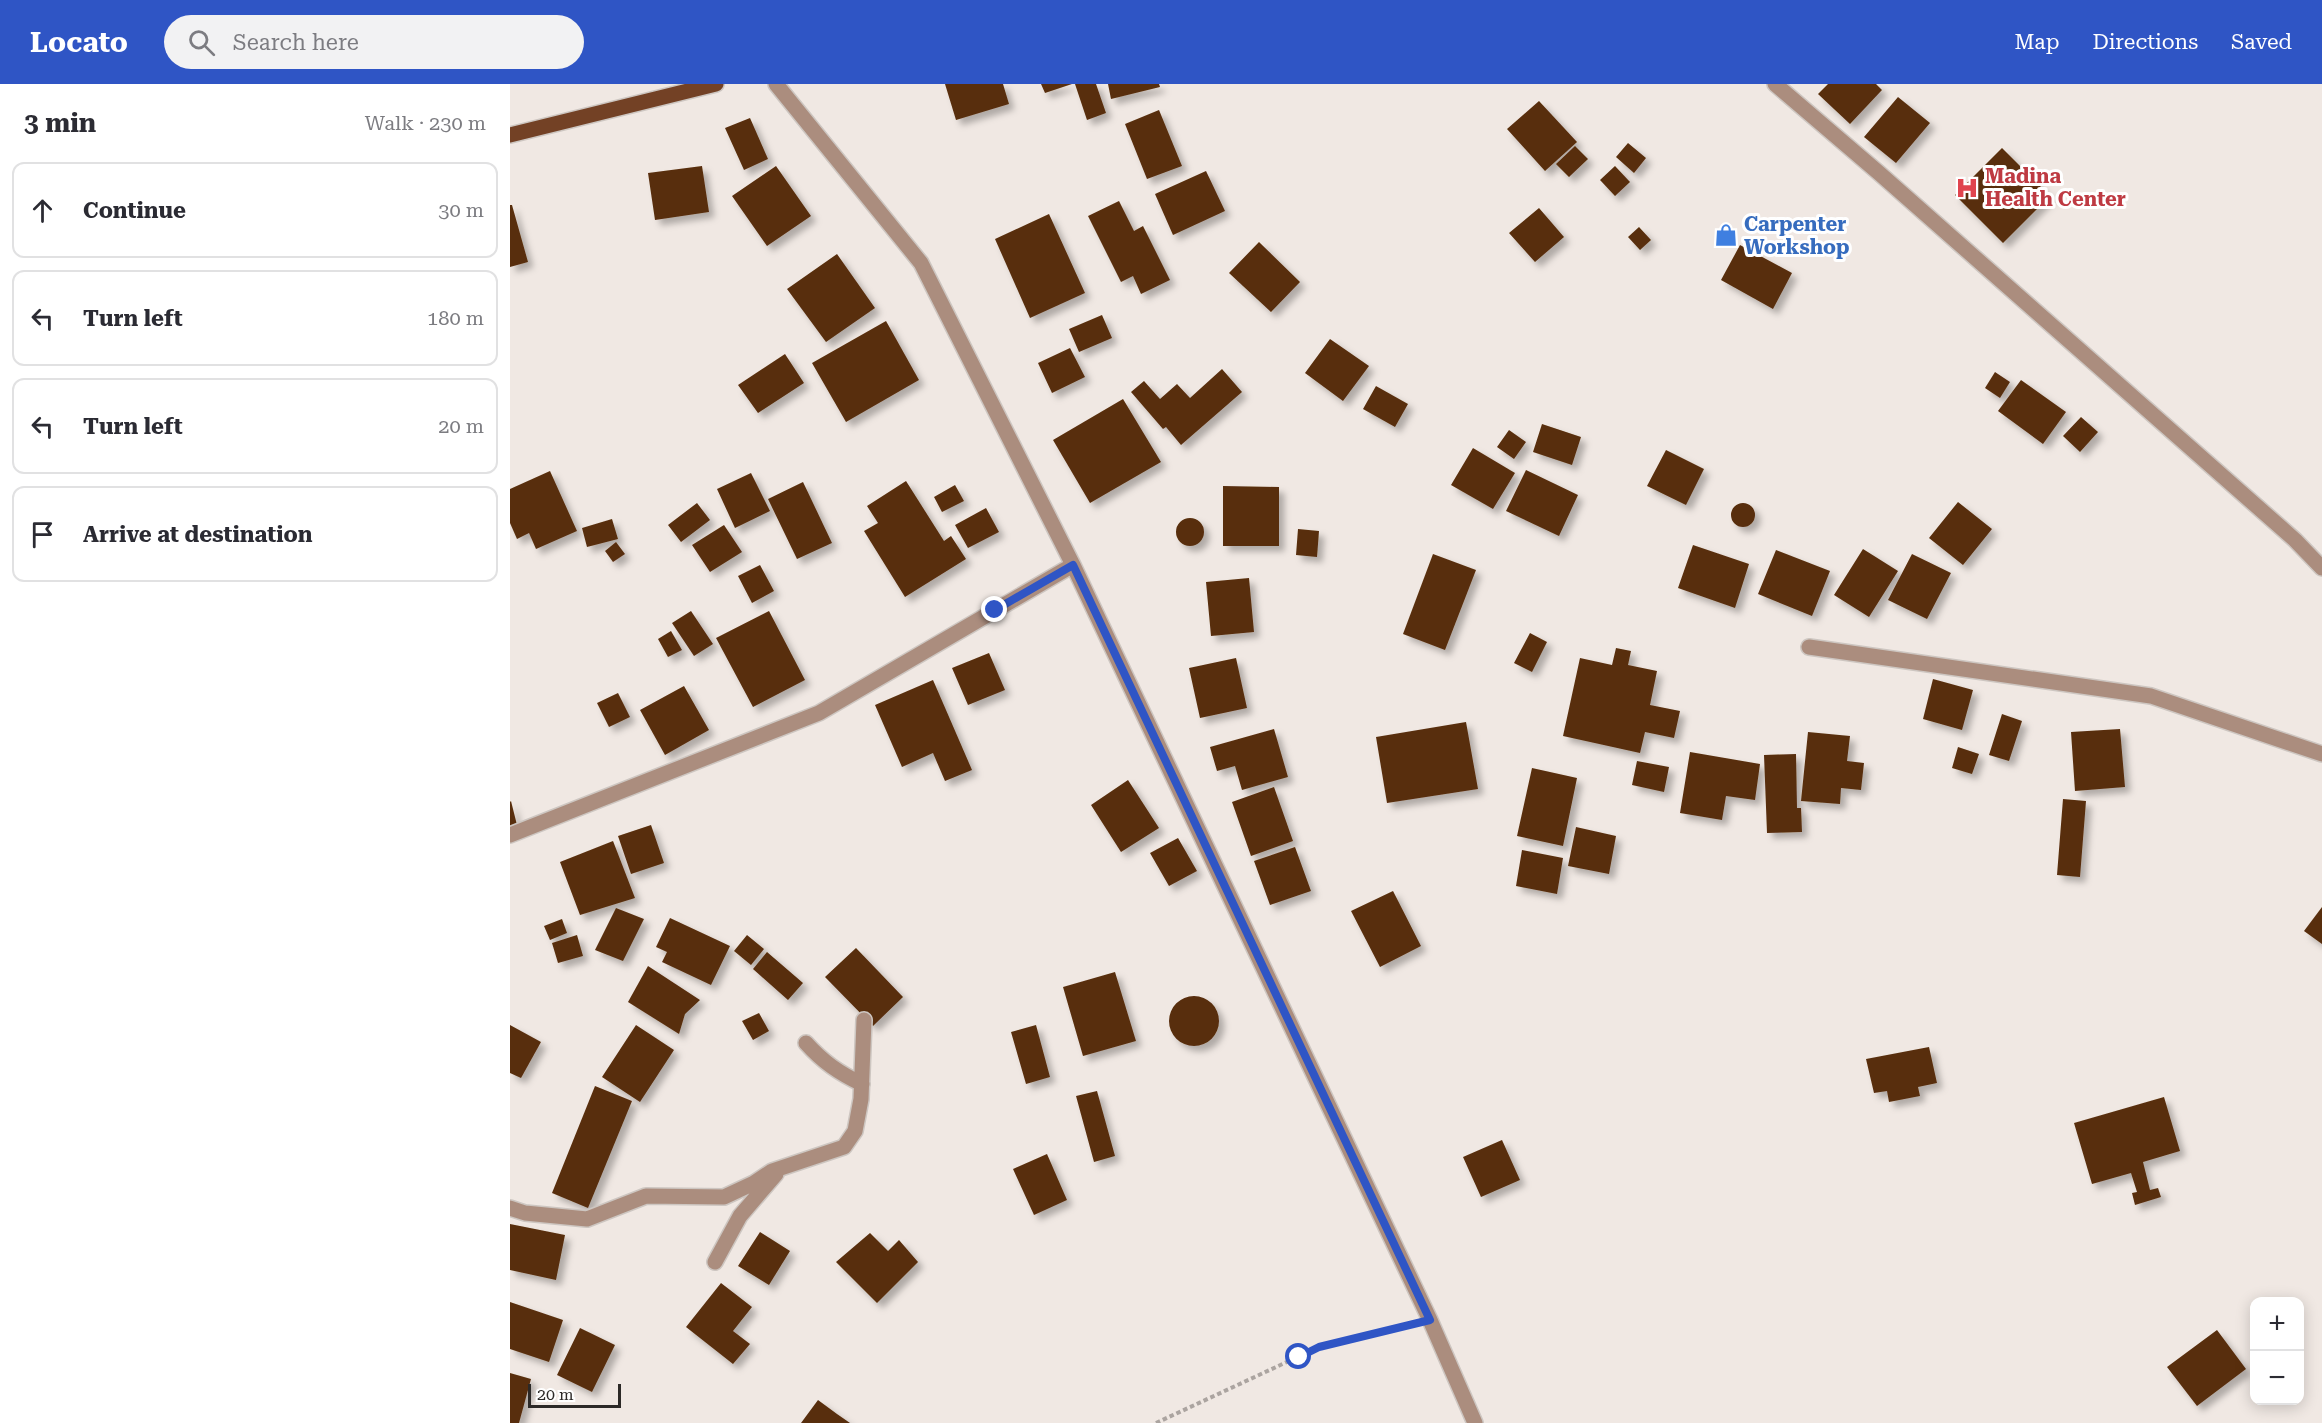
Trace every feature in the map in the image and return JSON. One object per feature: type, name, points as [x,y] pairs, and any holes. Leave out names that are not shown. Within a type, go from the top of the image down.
[{"type":"main road","points":[[510,135],[716,84]]},
{"type":"street","points":[[776,84],[921,263],[1073,565],[1430,1320],[1475,1423]]},
{"type":"street","points":[[1775,84],[2295,540],[2322,568]]},
{"type":"street","points":[[510,835],[819,713],[1073,565]]},
{"type":"street","points":[[1809,647],[2151,696],[2322,754]]},
{"type":"street","points":[[510,1208],[525,1213],[587,1219],[646,1196],[724,1197],[782,1167],[844,1147],[855,1131],[862,1084],[864,1020]]},
{"type":"street","points":[[806,1042],[821,1060],[862,1084]]},
{"type":"street","points":[[715,1262],[740,1216],[782,1167]]},
{"type":"street","points":[[732,1193],[740,1216]]},
{"type":"path","points":[[1156,1423],[1319,1347],[1430,1320]]},
{"type":"building","points":[[945,84],[1003,84],[1009,104],[956,120]]},
{"type":"building","points":[[1041,84],[1072,84],[1045,93]]},
{"type":"building","points":[[1075,84],[1096,84],[1106,113],[1087,120]]},
{"type":"building","points":[[1108,84],[1159,84],[1160,87],[1111,99]]},
{"type":"building","points":[[1828,84],[1876,84],[1882,90],[1850,124],[1818,94]]},
{"type":"building","points":[[1898,97],[1930,123],[1896,163],[1864,137]]},
{"type":"building","points":[[1539,101],[1577,142],[1545,171],[1507,129]]},
{"type":"building","points":[[1159,110],[1182,166],[1147,179],[1125,124]]},
{"type":"building","points":[[750,118],[768,159],[744,170],[725,128]]},
{"type":"building","points":[[1628,143],[1646,158],[1634,173],[1616,157]]},
{"type":"building","points":[[1575,146],[1588,159],[1569,177],[1556,164]]},
{"type":"building","points":[[2002,148],[2050,196],[2003,243],[1955,195]]},
{"type":"building","points":[[702,166],[709,212],[655,220],[648,173]]},
{"type":"building","points":[[776,166],[811,216],[767,246],[732,196]]},
{"type":"building","points":[[1615,166],[1630,182],[1615,196],[1600,180]]},
{"type":"building","points":[[1206,171],[1225,211],[1173,235],[1155,194]]},
{"type":"building","points":[[1119,201],[1134,231],[1143,226],[1170,280],[1141,294],[1133,276],[1121,282],[1088,216]]},
{"type":"building","points":[[510,205],[512,205],[528,262],[510,267]]},
{"type":"building","points":[[1539,208],[1564,237],[1535,262],[1509,233]]},
{"type":"building","points":[[1049,214],[1085,293],[1030,318],[995,239]]},
{"type":"building","points":[[1639,227],[1651,240],[1640,250],[1628,237]]},
{"type":"building","points":[[1259,242],[1300,282],[1271,312],[1229,273]]},
{"type":"building","points":[[1740,245],[1792,273],[1773,309],[1721,280]]},
{"type":"building","points":[[837,254],[875,308],[826,342],[787,289]]},
{"type":"building","points":[[1102,315],[1112,338],[1079,352],[1069,329]]},
{"type":"building","points":[[886,321],[919,380],[846,422],[812,363]]},
{"type":"building","points":[[1330,339],[1369,366],[1343,401],[1305,373]]},
{"type":"building","points":[[1070,348],[1085,377],[1052,393],[1038,363]]},
{"type":"building","points":[[785,354],[804,383],[758,413],[738,385]]},
{"type":"building","points":[[1222,369],[1242,392],[1181,445],[1166,427],[1163,429],[1131,392],[1144,381],[1160,399],[1177,384],[1190,398]]},
{"type":"building","points":[[1995,372],[2010,382],[2000,398],[1985,388]]},
{"type":"building","points":[[2021,380],[2066,412],[2043,444],[1998,411]]},
{"type":"building","points":[[1376,386],[1408,404],[1395,427],[1363,409]]},
{"type":"building","points":[[1123,399],[1161,462],[1090,503],[1053,440]]},
{"type":"building","points":[[2081,417],[2098,432],[2080,452],[2063,436]]},
{"type":"building","points":[[1542,424],[1581,437],[1572,465],[1533,452]]},
{"type":"building","points":[[1509,430],[1526,442],[1514,459],[1497,447]]},
{"type":"building","points":[[1473,448],[1515,473],[1493,509],[1451,485]]},
{"type":"building","points":[[1666,450],[1704,469],[1686,505],[1647,486]]},
{"type":"building","points":[[1526,470],[1578,495],[1559,536],[1506,511]]},
{"type":"building","points":[[550,471],[577,531],[536,549],[529,533],[517,539],[510,523],[510,489]]},
{"type":"building","points":[[751,473],[770,511],[735,528],[717,489]]},
{"type":"building","points":[[906,481],[944,541],[951,536],[966,559],[905,597],[864,531],[878,523],[867,506]]},
{"type":"building","points":[[803,482],[832,543],[797,559],[768,499]]},
{"type":"building","points":[[955,485],[964,501],[942,512],[934,497]]},
{"type":"building","points":[[1223,486],[1279,487],[1279,546],[1223,546]]},
{"type":"building","points":[[1958,502],[1992,529],[1963,565],[1929,538]]},
{"type":"building","points":[[697,503],[710,520],[681,542],[668,525]]},
{"type":"building","points":[[1743,503],[1752,506],[1755,515],[1752,524],[1743,527],[1734,524],[1731,515],[1734,506]]},
{"type":"building","points":[[986,508],[999,532],[968,548],[955,525]]},
{"type":"building","points":[[1190,518],[1200,522],[1204,532],[1200,542],[1190,546],[1180,542],[1176,532],[1180,522]]},
{"type":"building","points":[[612,519],[618,539],[587,547],[582,528]]},
{"type":"building","points":[[724,525],[742,552],[710,572],[692,545]]},
{"type":"building","points":[[1298,529],[1319,531],[1317,557],[1296,555]]},
{"type":"building","points":[[616,542],[625,554],[613,562],[605,551]]},
{"type":"building","points":[[1693,545],[1749,564],[1735,608],[1678,588]]},
{"type":"building","points":[[1863,549],[1898,571],[1869,617],[1834,595]]},
{"type":"building","points":[[1776,550],[1830,571],[1812,616],[1758,594]]},
{"type":"building","points":[[1433,554],[1476,570],[1445,650],[1403,634]]},
{"type":"building","points":[[1912,554],[1951,573],[1927,619],[1888,600]]},
{"type":"building","points":[[760,565],[774,591],[752,603],[738,576]]},
{"type":"building","points":[[1249,578],[1254,632],[1211,636],[1206,582]]},
{"type":"building","points":[[691,611],[713,644],[694,656],[672,623]]},
{"type":"building","points":[[769,611],[805,680],[753,707],[716,638]]},
{"type":"building","points":[[671,631],[682,650],[668,657],[658,639]]},
{"type":"building","points":[[1530,633],[1547,642],[1532,672],[1514,663]]},
{"type":"building","points":[[1616,648],[1631,651],[1628,665],[1657,671],[1650,705],[1680,711],[1674,738],[1645,732],[1640,753],[1563,736],[1580,658],[1612,665]]},
{"type":"building","points":[[989,653],[1005,690],[968,705],[952,668]]},
{"type":"building","points":[[1236,658],[1247,708],[1200,718],[1189,668]]},
{"type":"building","points":[[1933,679],[1973,690],[1962,730],[1923,719]]},
{"type":"building","points":[[933,680],[972,770],[945,781],[933,753],[902,767],[875,705]]},
{"type":"building","points":[[684,686],[709,730],[665,755],[640,710]]},
{"type":"building","points":[[618,693],[630,717],[609,727],[597,703]]},
{"type":"building","points":[[2002,714],[2022,721],[2009,761],[1989,755]]},
{"type":"building","points":[[1466,722],[1478,789],[1387,803],[1376,737]]},
{"type":"building","points":[[1274,729],[1288,777],[1242,790],[1235,766],[1217,771],[1210,747]]},
{"type":"building","points":[[2120,729],[2125,787],[2075,791],[2071,732]]},
{"type":"building","points":[[1808,732],[1850,736],[1847,761],[1864,763],[1861,790],[1841,788],[1840,804],[1801,801]]},
{"type":"building","points":[[1958,747],[1979,754],[1972,774],[1952,768]]},
{"type":"building","points":[[1690,752],[1760,764],[1755,800],[1726,796],[1722,820],[1680,813]]},
{"type":"building","points":[[1796,754],[1797,808],[1801,808],[1802,832],[1767,833],[1764,755]]},
{"type":"building","points":[[1637,761],[1669,767],[1664,792],[1632,785]]},
{"type":"building","points":[[1532,768],[1577,778],[1563,846],[1517,836]]},
{"type":"building","points":[[1128,780],[1159,828],[1121,852],[1091,805]]},
{"type":"building","points":[[1274,787],[1293,841],[1251,856],[1232,802]]},
{"type":"building","points":[[2063,799],[2086,801],[2080,877],[2057,875]]},
{"type":"building","points":[[510,802],[518,829],[510,830]]},
{"type":"building","points":[[651,825],[664,863],[631,874],[618,836]]},
{"type":"building","points":[[1576,827],[1616,836],[1609,874],[1568,866]]},
{"type":"building","points":[[1178,838],[1197,871],[1169,886],[1150,853]]},
{"type":"building","points":[[613,841],[635,898],[580,915],[560,862]]},
{"type":"building","points":[[1295,847],[1311,891],[1270,905],[1254,861]]},
{"type":"building","points":[[1522,850],[1563,858],[1557,894],[1516,886]]},
{"type":"building","points":[[1393,891],[1421,946],[1380,967],[1351,911]]},
{"type":"building","points":[[2322,907],[2322,944],[2304,931]]},
{"type":"building","points":[[616,908],[644,919],[623,961],[595,950]]},
{"type":"building","points":[[670,918],[730,946],[711,985],[662,962],[667,952],[656,947]]},
{"type":"building","points":[[562,919],[567,933],[550,940],[544,926]]},
{"type":"building","points":[[577,935],[583,956],[558,963],[552,943]]},
{"type":"building","points":[[747,935],[764,949],[751,965],[734,951]]},
{"type":"building","points":[[856,948],[903,997],[873,1026],[825,977]]},
{"type":"building","points":[[767,952],[803,983],[788,1000],[753,969]]},
{"type":"building","points":[[648,966],[700,1000],[685,1014],[679,1034],[628,1002]]},
{"type":"building","points":[[1115,972],[1136,1041],[1083,1056],[1063,987]]},
{"type":"building","points":[[1189,996],[1199,996],[1212,1003],[1219,1016],[1219,1026],[1212,1039],[1199,1046],[1189,1046],[1180,1042],[1173,1035],[1169,1026],[1169,1016],[1173,1007],[1180,1000]]},
{"type":"building","points":[[759,1013],[769,1031],[753,1040],[742,1021]]},
{"type":"building","points":[[510,1025],[541,1042],[521,1078],[510,1073]]},
{"type":"building","points":[[636,1025],[674,1050],[640,1102],[602,1077]]},
{"type":"building","points":[[1036,1025],[1050,1077],[1026,1084],[1011,1032]]},
{"type":"building","points":[[1929,1047],[1937,1083],[1918,1087],[1920,1096],[1889,1102],[1887,1091],[1874,1093],[1866,1059]]},
{"type":"building","points":[[595,1086],[632,1101],[588,1208],[552,1193]]},
{"type":"building","points":[[1097,1091],[1115,1156],[1094,1162],[1076,1096]]},
{"type":"building","points":[[2164,1097],[2180,1151],[2143,1162],[2150,1190],[2158,1188],[2161,1197],[2135,1205],[2132,1193],[2137,1192],[2131,1173],[2092,1184],[2074,1123]]},
{"type":"building","points":[[1502,1140],[1520,1180],[1481,1197],[1463,1157]]},
{"type":"building","points":[[1047,1154],[1067,1200],[1034,1215],[1013,1169]]},
{"type":"building","points":[[510,1224],[565,1235],[556,1280],[510,1270]]},
{"type":"building","points":[[760,1232],[790,1251],[769,1285],[738,1266]]},
{"type":"building","points":[[870,1233],[888,1251],[899,1240],[918,1262],[877,1303],[836,1262]]},
{"type":"building","points":[[721,1283],[752,1307],[733,1331],[750,1344],[733,1364],[686,1327]]},
{"type":"building","points":[[510,1302],[563,1320],[549,1362],[510,1349]]},
{"type":"building","points":[[580,1328],[615,1345],[592,1392],[557,1375]]},
{"type":"building","points":[[2217,1330],[2246,1369],[2197,1406],[2167,1367]]},
{"type":"building","points":[[510,1373],[531,1379],[519,1423],[510,1423]]},
{"type":"building","points":[[818,1400],[837,1414],[850,1423],[801,1423]]},
{"type":"place","name":"Madina Health Center","points":[[1967,188]]},
{"type":"place","name":"Carpenter Workshop","points":[[1726,235]]},
{"type":"route","points":[[995,610],[1073,565],[1430,1320],[1319,1347],[1299,1357]]}]
